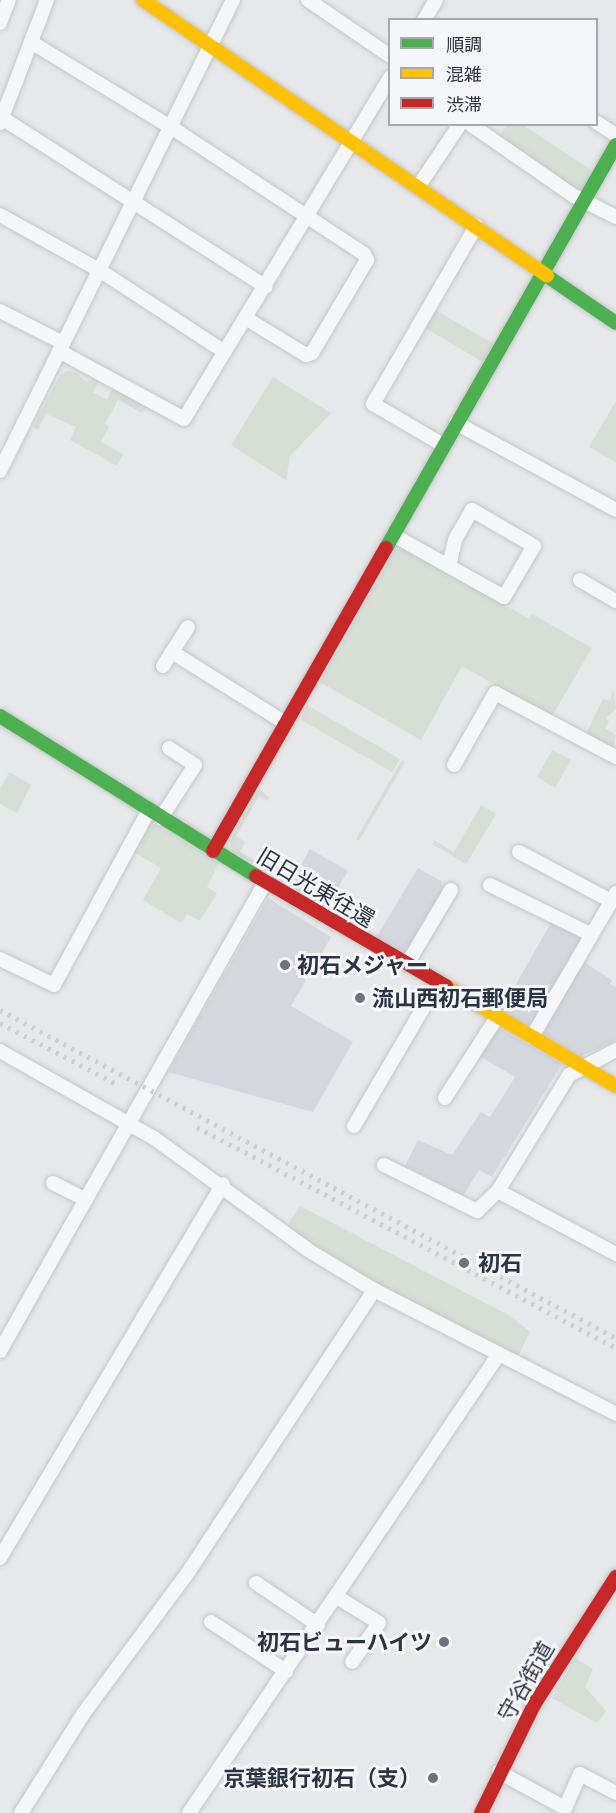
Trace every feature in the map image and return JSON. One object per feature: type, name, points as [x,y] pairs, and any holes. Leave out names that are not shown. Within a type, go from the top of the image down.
[{"type":"street","points":[[0,23],[9,0]]},
{"type":"street","points":[[46,0],[1,121],[134,199],[266,287]]},
{"type":"street","points":[[143,0],[351,139],[616,323]]},
{"type":"street","points":[[0,471],[233,0]]},
{"type":"street","points":[[308,0],[388,55]]},
{"type":"street","points":[[31,42],[364,254],[367,260],[312,353],[306,355],[247,319]]},
{"type":"street","points":[[0,311],[184,419],[247,319],[351,139],[388,80]]},
{"type":"street","points":[[598,123],[616,135]]},
{"type":"street","points":[[418,187],[458,126]]},
{"type":"street","points":[[473,126],[584,200],[616,217]]},
{"type":"street","points":[[213,851],[616,145]]},
{"type":"street","points":[[0,214],[99,270],[225,352]]},
{"type":"street","points":[[443,445],[373,404],[476,226]]},
{"type":"street","points":[[456,423],[616,510]]},
{"type":"street","points":[[393,535],[504,597],[534,546],[472,510],[455,540],[449,566]]},
{"type":"street","points":[[580,580],[616,601]]},
{"type":"street","points":[[163,666],[188,627]]},
{"type":"street","points":[[172,652],[285,723]]},
{"type":"street","points":[[454,765],[495,693],[616,757]]},
{"type":"street","name":"旧日光東往還","points":[[0,716],[213,851],[616,1086]]},
{"type":"street","points":[[0,959],[54,986],[155,814],[195,765],[169,748]]},
{"type":"street","points":[[519,852],[613,897],[532,1037]]},
{"type":"street","points":[[0,1351],[131,1124],[193,1005],[266,881]]},
{"type":"street","points":[[490,885],[591,934]]},
{"type":"street","points":[[407,964],[451,890]]},
{"type":"street","points":[[354,1126],[438,982]]},
{"type":"street","points":[[445,1098],[497,1017]]},
{"type":"street","points":[[384,1165],[477,1211],[498,1191],[569,1075],[616,1050]]},
{"type":"street","points":[[0,1051],[131,1124],[223,1184],[308,1250],[374,1290],[616,1414]]},
{"type":"street","points":[[53,1183],[86,1200]]},
{"type":"street","points":[[0,1558],[223,1184]]},
{"type":"street","points":[[498,1191],[616,1254]]},
{"type":"street","points":[[21,1813],[83,1714],[187,1574],[374,1290]]},
{"type":"street","points":[[189,1813],[499,1354]]},
{"type":"street","name":"守谷街道","points":[[481,1813],[499,1772],[547,1684],[616,1576]]},
{"type":"street","points":[[256,1583],[318,1625]]},
{"type":"street","points":[[337,1597],[379,1623],[352,1662]]},
{"type":"street","points":[[211,1622],[286,1671]]},
{"type":"street","points":[[499,1772],[564,1811],[580,1774],[616,1793]]},
{"type":"shaded area","points":[[506,126],[525,126],[594,172],[584,189],[577,190],[499,137]]},
{"type":"shaded area","points":[[435,310],[494,344],[483,362],[425,328]]},
{"type":"shaded area","points":[[68,371],[77,373],[86,382],[95,378],[100,380],[93,392],[107,400],[113,387],[147,406],[142,413],[118,400],[105,424],[109,427],[101,442],[123,454],[117,466],[70,440],[76,427],[46,414],[38,430],[33,427],[60,375]]},
{"type":"shaded area","points":[[273,377],[331,413],[290,456],[286,480],[231,445]]},
{"type":"shaded area","points":[[616,401],[616,462],[589,447]]},
{"type":"shaded area","points":[[408,548],[529,619],[532,614],[592,648],[552,716],[462,666],[421,740],[320,682],[395,549]]},
{"type":"shaded area","points":[[613,689],[616,709],[606,718],[609,721],[605,728],[616,735],[613,750],[587,732],[603,699],[610,701]]},
{"type":"shaded area","points":[[307,705],[400,759],[392,772],[301,720]]},
{"type":"shaded area","points":[[552,750],[571,760],[555,788],[537,777]]},
{"type":"shaded area","points":[[402,760],[405,762],[359,841],[356,839]]},
{"type":"shaded area","points":[[9,772],[31,785],[17,813],[0,804],[0,789]]},
{"type":"shaded area","points":[[259,789],[270,798],[267,801],[259,796],[236,836],[245,842],[240,852],[280,875],[286,865],[293,869],[291,873],[286,871],[281,880],[232,851],[230,841]]},
{"type":"shaded area","points":[[481,805],[496,814],[466,864],[432,844],[434,840],[454,852]]},
{"type":"shaded area","points":[[151,822],[219,863],[207,887],[217,893],[200,921],[187,914],[181,923],[143,900],[161,868],[130,850],[145,824]]},
{"type":"shaded area","points":[[310,849],[348,871],[326,908],[289,885]]},
{"type":"shaded area","points":[[418,868],[441,881],[443,892],[409,951],[402,953],[376,938]]},
{"type":"shaded area","points":[[268,898],[331,937],[291,1006],[353,1042],[313,1112],[168,1072]]},
{"type":"shaded area","points":[[552,921],[582,938],[531,1027],[493,1005],[502,989],[511,993]]},
{"type":"shaded area","points":[[582,961],[612,980],[610,984],[616,987],[616,1041],[581,1056],[544,1035],[542,1029]]},
{"type":"shaded area","points":[[501,1029],[562,1064],[492,1177],[479,1170],[463,1196],[405,1166],[418,1140],[452,1155],[481,1112],[490,1117],[515,1077],[479,1056],[495,1031]]},
{"type":"shaded area","points":[[300,1206],[512,1317],[530,1332],[518,1356],[378,1286],[312,1245],[288,1225]]},
{"type":"shaded area","points":[[575,1658],[593,1669],[585,1687],[606,1711],[597,1723],[552,1698]]},
{"type":"railway","points":[[0,1010],[616,1338]]},
{"type":"railway","points":[[0,1023],[115,1083]]},
{"type":"railway","points":[[197,1127],[616,1348]]},
{"type":"traffic: fast","points":[[386,548],[616,145]]},
{"type":"traffic: fast","points":[[547,276],[616,323]]},
{"type":"traffic: fast","points":[[0,716],[256,876]]},
{"type":"traffic: slow","points":[[143,0],[547,276]]},
{"type":"traffic: slow","points":[[446,986],[616,1086]]},
{"type":"traffic: jam","points":[[213,851],[386,548]]},
{"type":"traffic: jam","points":[[256,876],[446,986]]},
{"type":"traffic: jam","points":[[481,1813],[535,1703],[616,1577]]},
{"type":"place","name":"初石メジャー","points":[[285,965]]},
{"type":"place","name":"流山西初石郵便局","points":[[360,998]]},
{"type":"place","name":"初石","points":[[464,1263]]},
{"type":"place","name":"初石ビューハイツ","points":[[444,1642]]},
{"type":"place","name":"京葉銀行初石（支）","points":[[433,1778]]}]
